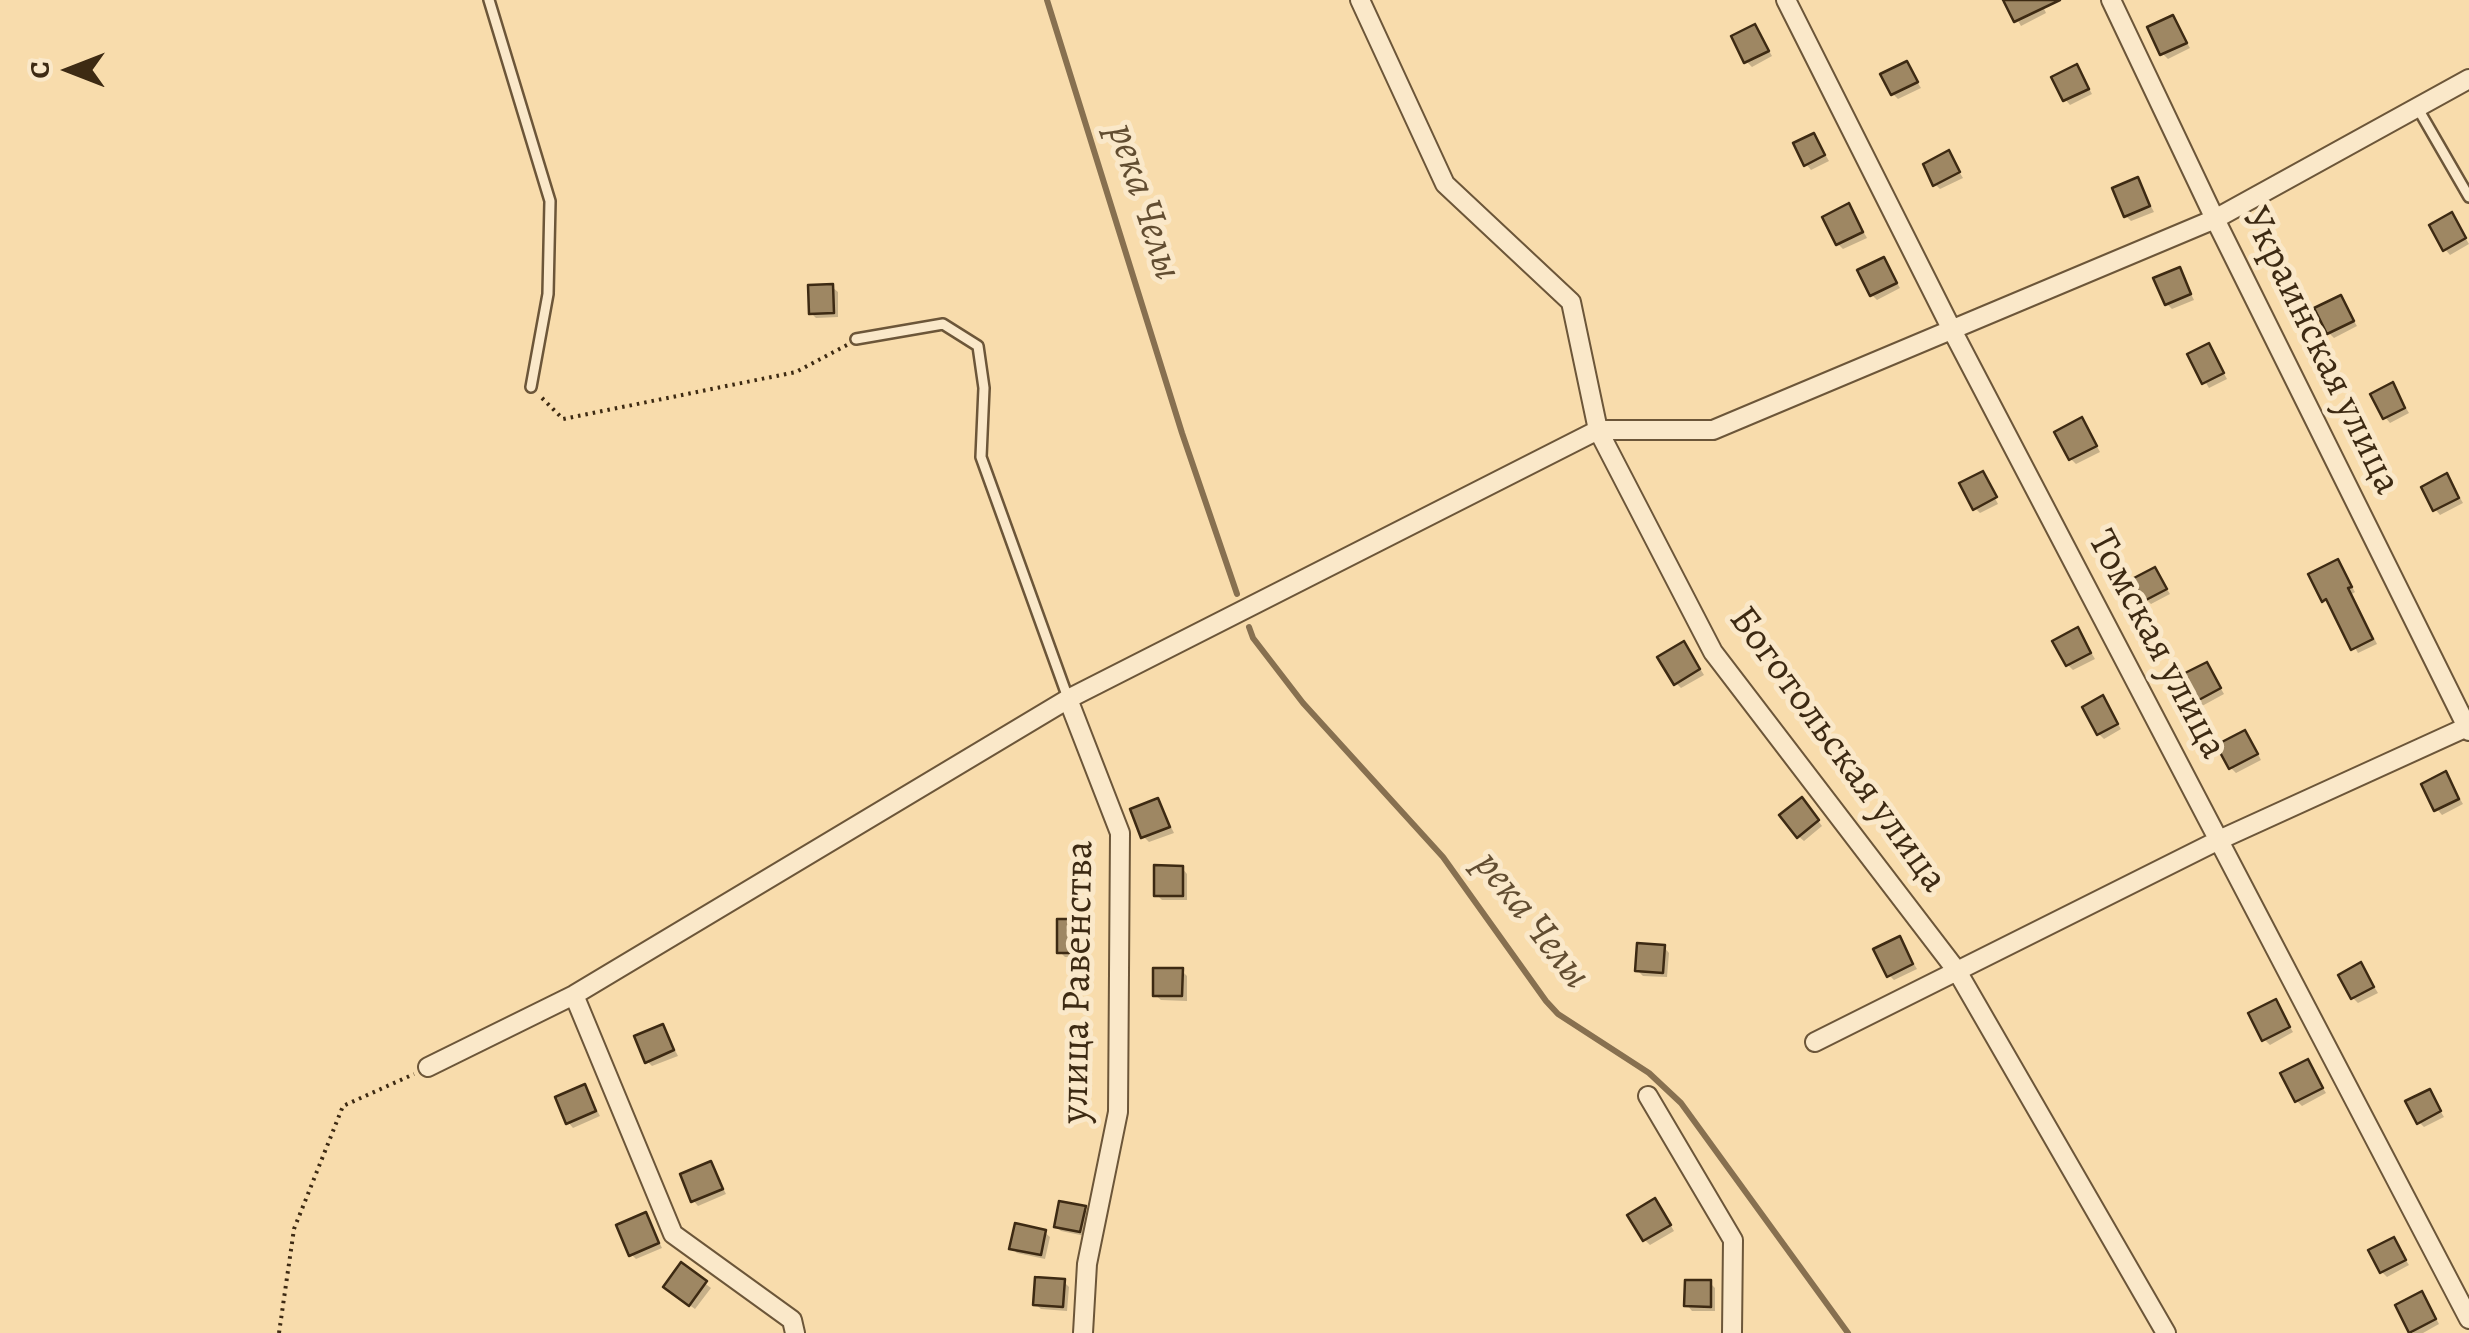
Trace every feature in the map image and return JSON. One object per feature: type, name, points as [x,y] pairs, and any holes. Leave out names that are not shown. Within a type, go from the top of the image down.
[{"type":"street","name":"Боготольская улица","points":[[1360,0],[1445,184],[1571,302],[1598,430],[1714,652],[1957,971],[2166,1333]]},
{"type":"street","name":"Томская улица","points":[[1786,0],[1952,330],[2469,1319]]},
{"type":"street","name":"Украинская улица","points":[[2111,0],[2468,729]]},
{"type":"street","points":[[428,1067],[574,995],[1068,699],[1598,430],[1714,430],[2215,219],[2469,79]]},
{"type":"street","name":"улица Равенства","points":[[1068,699],[1120,833],[1118,1112],[1087,1264],[1082,1333]]},
{"type":"street","points":[[1815,1042],[2219,840],[2468,729]]},
{"type":"street","points":[[574,995],[673,1234],[792,1320],[796,1333]]},
{"type":"street","points":[[1648,1096],[1733,1240],[1732,1333]]},
{"type":"lane","points":[[490,0],[550,200],[548,294],[532,387]]},
{"type":"lane","points":[[2417,108],[2469,197]]},
{"type":"lane","points":[[856,339],[943,324],[978,346],[984,388],[982,457],[1068,699]]},
{"type":"path","points":[[532,387],[563,419],[796,372],[856,339]]},
{"type":"path","points":[[279,1333],[294,1230],[342,1106],[428,1067]]},
{"type":"building","points":[[2003,0],[2060,0],[2014,22]]},
{"type":"building","points":[[2173,15],[2187,43],[2160,55],[2147,27]]},
{"type":"building","points":[[1755,24],[1769,51],[1744,63],[1731,36]]},
{"type":"building","points":[[1907,61],[1918,82],[1891,95],[1880,74]]},
{"type":"building","points":[[2077,64],[2089,89],[2063,101],[2051,77]]},
{"type":"building","points":[[1814,133],[1825,155],[1804,166],[1793,143]]},
{"type":"building","points":[[1949,150],[1960,172],[1933,186],[1923,164]]},
{"type":"building","points":[[2138,177],[2150,206],[2124,217],[2112,188]]},
{"type":"building","points":[[1849,203],[1863,232],[1836,245],[1822,217]]},
{"type":"building","points":[[2452,212],[2466,238],[2443,251],[2429,225]]},
{"type":"building","points":[[1884,257],[1897,283],[1870,296],[1857,270]]},
{"type":"building","points":[[2180,267],[2191,294],[2165,305],[2153,278]]},
{"type":"building","points":[[833,284],[834,313],[809,314],[808,285]]},
{"type":"building","points":[[2341,295],[2354,321],[2327,334],[2314,308]]},
{"type":"building","points":[[2209,343],[2224,373],[2202,384],[2187,354]]},
{"type":"building","points":[[2393,382],[2405,408],[2383,419],[2370,394]]},
{"type":"building","points":[[2082,417],[2097,446],[2069,460],[2054,432]]},
{"type":"building","points":[[1983,471],[1997,497],[1973,510],[1959,483]]},
{"type":"building","points":[[2447,473],[2459,498],[2433,511],[2421,487]]},
{"type":"building","points":[[2338,559],[2373,639],[2351,650],[2326,599],[2322,602],[2308,574]]},
{"type":"building","points":[[2155,567],[2167,589],[2144,601],[2132,579]]},
{"type":"building","points":[[2078,627],[2091,653],[2066,666],[2052,641]]},
{"type":"building","points":[[1684,641],[1700,669],[1674,685],[1657,657]]},
{"type":"building","points":[[2207,662],[2221,688],[2195,702],[2181,675]]},
{"type":"building","points":[[2103,695],[2118,724],[2097,735],[2082,707]]},
{"type":"building","points":[[2245,730],[2258,754],[2229,769],[2216,745]]},
{"type":"building","points":[[2446,771],[2459,799],[2434,811],[2421,784]]},
{"type":"building","points":[[1802,797],[1819,820],[1797,838],[1779,815]]},
{"type":"building","points":[[1158,798],[1170,827],[1141,838],[1130,809]]},
{"type":"building","points":[[1154,865],[1183,866],[1183,896],[1154,896]]},
{"type":"building","points":[[1057,919],[1083,919],[1083,953],[1057,953]]},
{"type":"building","points":[[1900,936],[1913,964],[1887,977],[1873,949]]},
{"type":"building","points":[[1637,943],[1665,945],[1663,973],[1635,971]]},
{"type":"building","points":[[2361,962],[2374,987],[2351,999],[2338,975]]},
{"type":"building","points":[[1153,968],[1183,968],[1182,996],[1153,996]]},
{"type":"building","points":[[2276,999],[2290,1027],[2262,1041],[2248,1013]]},
{"type":"building","points":[[663,1024],[674,1050],[645,1063],[634,1036]]},
{"type":"building","points":[[2308,1059],[2323,1088],[2295,1102],[2280,1073]]},
{"type":"building","points":[[585,1084],[596,1111],[566,1124],[555,1097]]},
{"type":"building","points":[[2430,1089],[2441,1111],[2417,1124],[2405,1101]]},
{"type":"building","points":[[711,1161],[723,1189],[691,1202],[680,1174]]},
{"type":"building","points":[[1655,1198],[1671,1225],[1643,1241],[1627,1215]]},
{"type":"building","points":[[1059,1201],[1086,1206],[1080,1232],[1054,1227]]},
{"type":"building","points":[[646,1212],[659,1243],[629,1256],[616,1225]]},
{"type":"building","points":[[1015,1223],[1046,1230],[1041,1255],[1009,1249]]},
{"type":"building","points":[[2394,1237],[2406,1260],[2380,1273],[2368,1250]]},
{"type":"building","points":[[681,1262],[707,1281],[689,1306],[663,1287]]},
{"type":"building","points":[[1035,1277],[1065,1279],[1063,1307],[1033,1305]]},
{"type":"building","points":[[1685,1280],[1711,1280],[1711,1307],[1684,1306]]},
{"type":"building","points":[[2422,1291],[2436,1319],[2409,1333],[2395,1305]]},
{"type":"waterway","name":"река Челы","points":[[1047,0],[1182,433],[1237,594]]},
{"type":"waterway","name":"река Челы","points":[[1249,627],[1253,638],[1303,703],[1443,857],[1546,1001],[1558,1014],[1649,1073],[1681,1103],[1848,1333]]}]
